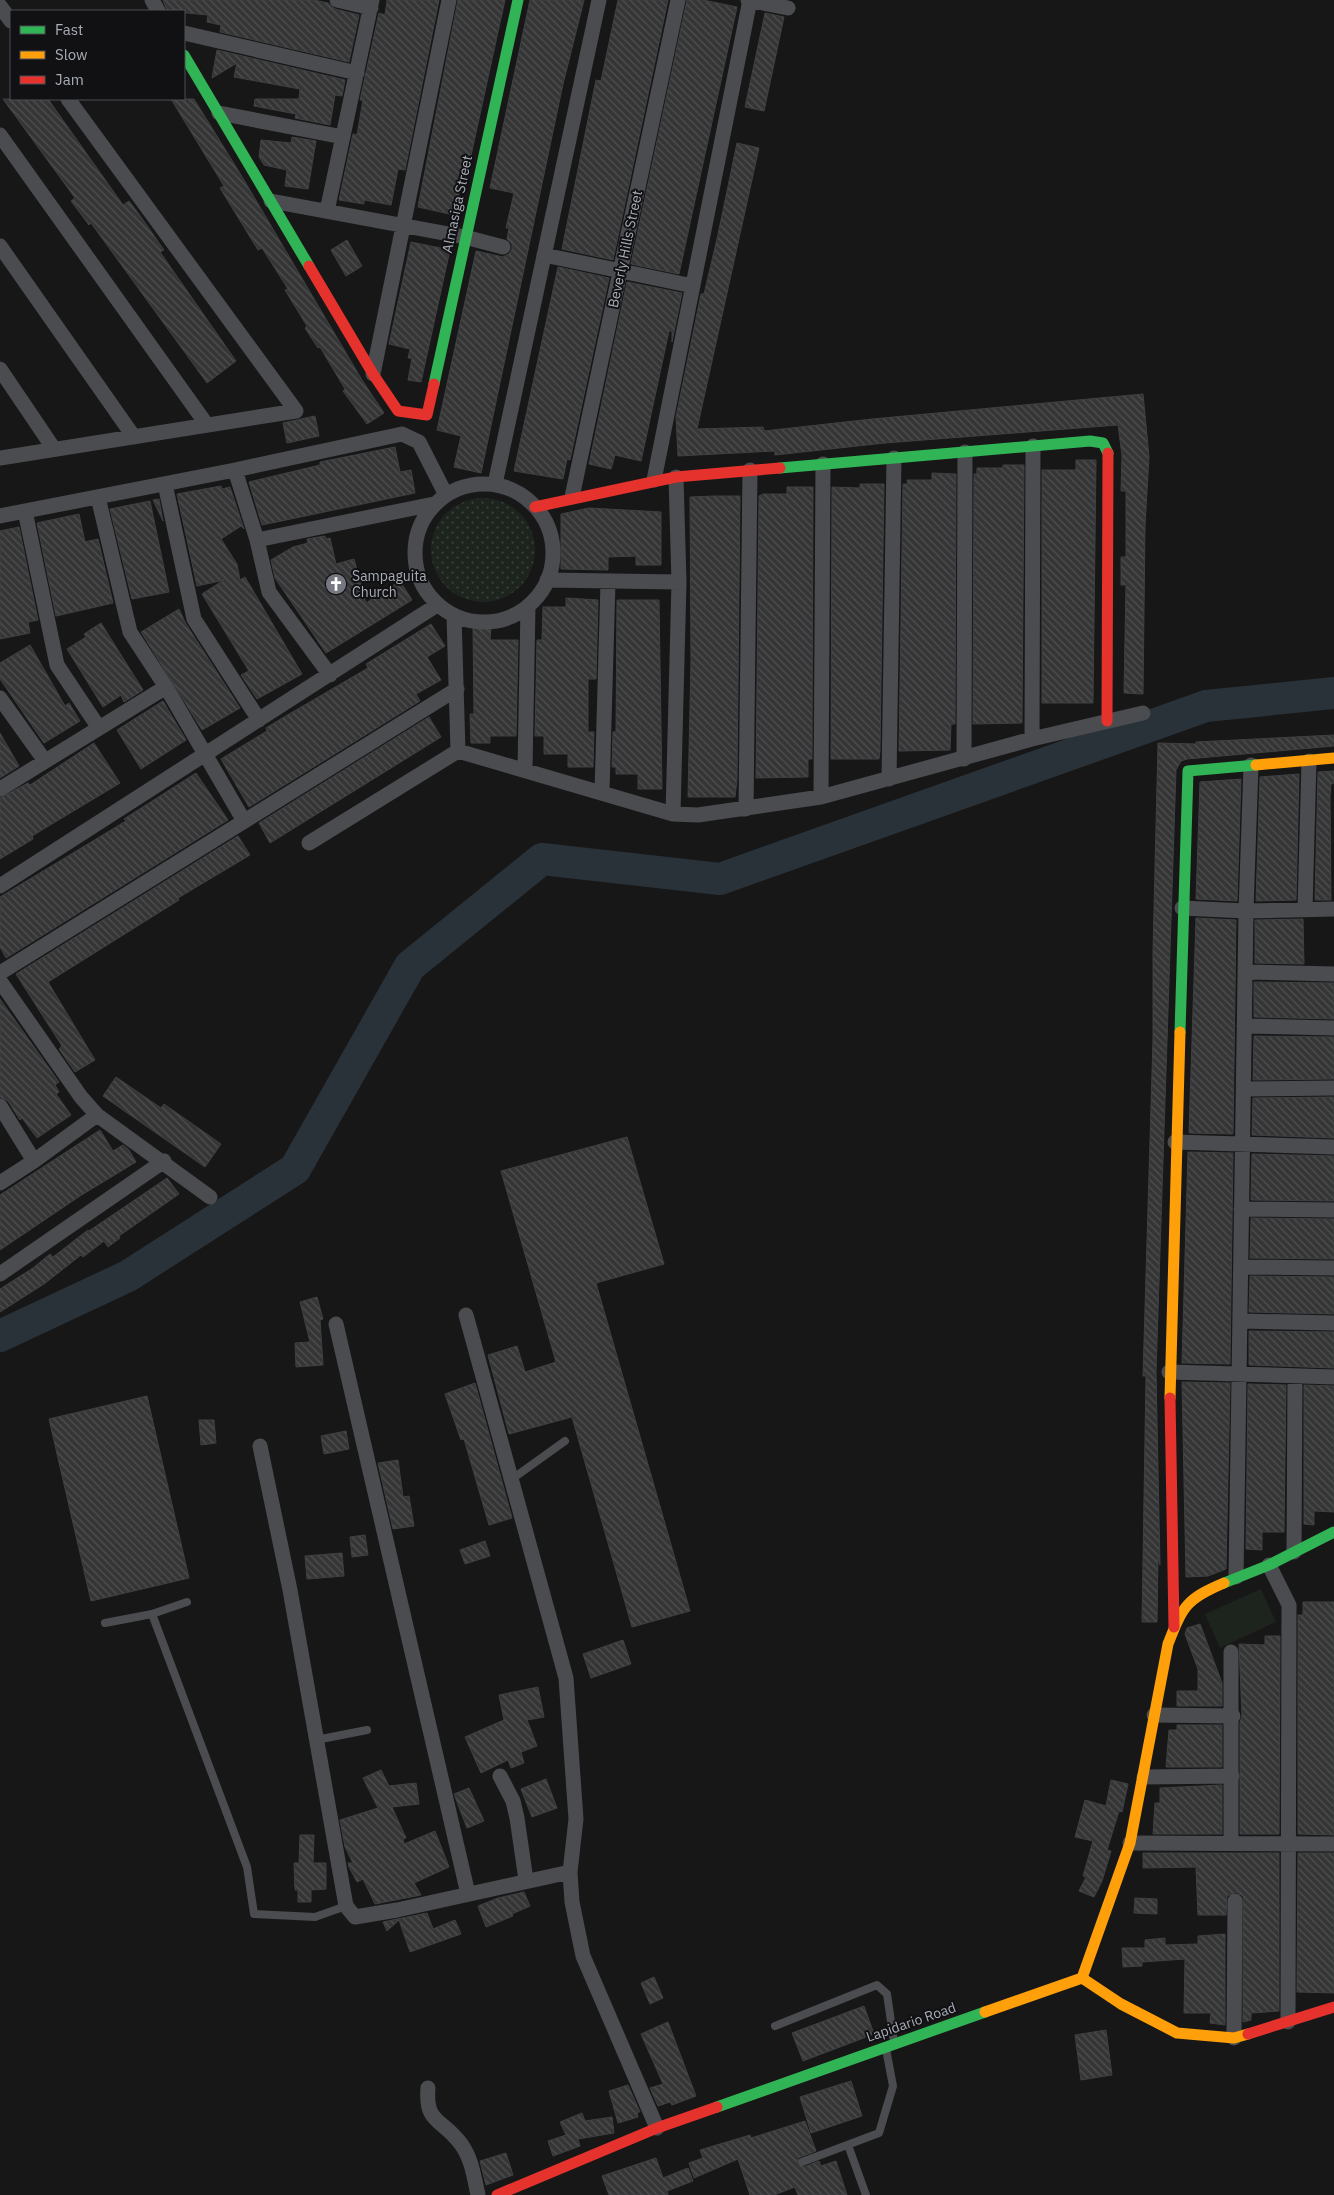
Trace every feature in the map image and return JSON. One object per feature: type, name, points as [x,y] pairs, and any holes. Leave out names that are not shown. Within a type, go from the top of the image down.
[{"type":"street","points":[[327,211],[372,4],[337,0]]},
{"type":"street","points":[[373,374],[449,0]]},
{"type":"street","name":"Almasiga Street","points":[[373,374],[398,411],[427,415],[518,0]]},
{"type":"street","points":[[495,484],[599,0]]},
{"type":"street","name":"Beverly Hills Street","points":[[572,497],[678,0]]},
{"type":"street","points":[[654,480],[749,0],[788,8]]},
{"type":"street","points":[[0,6],[10,20]]},
{"type":"street","points":[[185,33],[357,73]]},
{"type":"street","points":[[185,57],[373,374]]},
{"type":"street","points":[[0,458],[296,411],[69,100]]},
{"type":"street","points":[[220,113],[343,138]]},
{"type":"street","points":[[0,135],[207,425]]},
{"type":"street","points":[[271,201],[465,237],[503,247]]},
{"type":"street","points":[[0,246],[134,437]]},
{"type":"street","points":[[544,255],[693,286]]},
{"type":"street","points":[[0,369],[54,449]]},
{"type":"street","points":[[0,516],[235,470],[402,434],[419,442],[440,500]]},
{"type":"street","points":[[535,507],[572,497],[676,476],[1090,441],[1103,444],[1109,455],[1107,721]]},
{"type":"street","points":[[1032,739],[1033,446]]},
{"type":"street","points":[[964,758],[965,452]]},
{"type":"street","points":[[889,779],[894,458]]},
{"type":"street","points":[[821,797],[823,464]]},
{"type":"street","points":[[235,470],[269,592],[330,675]]},
{"type":"street","points":[[746,809],[750,470]]},
{"type":"street","points":[[673,814],[679,582],[676,476]]},
{"type":"street","points":[[164,484],[194,620],[259,720]]},
{"type":"street","points":[[495,484],[510,489],[535,507],[548,529],[553,555],[547,580],[539,595],[528,606],[511,617],[492,622],[473,622],[454,616],[438,605],[423,588],[416,567],[415,544],[422,522],[440,500],[461,487],[495,484]]},
{"type":"street","points":[[98,497],[130,632],[166,687],[244,822]]},
{"type":"street","points":[[256,540],[440,500]]},
{"type":"street","points":[[25,511],[57,665],[99,728]]},
{"type":"street","points":[[547,580],[679,582]]},
{"type":"street","points":[[602,792],[608,582]]},
{"type":"street","points":[[0,886],[438,605]]},
{"type":"street","points":[[525,770],[528,606]]},
{"type":"street","points":[[454,616],[458,751]]},
{"type":"street","points":[[0,788],[166,687]]},
{"type":"street","points":[[0,973],[457,689]]},
{"type":"street","points":[[0,698],[45,761]]},
{"type":"street","points":[[309,843],[458,751],[673,814],[698,815],[821,797],[1032,739],[1143,713]]},
{"type":"street","points":[[1174,1627],[1169,1372],[1182,908],[1188,771],[1334,758]]},
{"type":"street","points":[[1305,909],[1309,761]]},
{"type":"street","points":[[1236,1577],[1246,911],[1251,765]]},
{"type":"street","points":[[1182,908],[1246,911],[1334,910]]},
{"type":"street","points":[[1245,972],[1334,974]]},
{"type":"street","points":[[0,981],[81,1097],[97,1115],[210,1197]]},
{"type":"street","points":[[1244,1026],[1334,1028]]},
{"type":"street","points":[[1244,1089],[1334,1088]]},
{"type":"street","points":[[0,1106],[34,1161]]},
{"type":"street","points":[[0,1183],[34,1161],[97,1115]]},
{"type":"street","points":[[1175,1142],[1334,1147]]},
{"type":"street","points":[[0,1274],[164,1162]]},
{"type":"street","points":[[1242,1209],[1334,1210]]},
{"type":"street","points":[[1241,1267],[1334,1268]]},
{"type":"street","points":[[466,1315],[566,1678],[576,1818],[570,1872],[572,1902],[583,1956],[657,2128]]},
{"type":"street","points":[[1241,1321],[1334,1323]]},
{"type":"street","points":[[336,1324],[468,1894]]},
{"type":"street","points":[[1169,1372],[1334,1377]]},
{"type":"street","points":[[1294,1552],[1295,1376]]},
{"type":"street","points":[[260,1446],[290,1590],[346,1906],[355,1917],[397,1910],[526,1880],[570,1872]]},
{"type":"street","points":[[1334,1532],[1269,1565],[1200,1593],[1188,1603],[1174,1627],[1168,1644],[1130,1843],[1082,1978],[1122,2004],[1178,2032],[1234,2038],[1334,2007]]},
{"type":"street","points":[[1269,1565],[1289,1605],[1288,2022]]},
{"type":"street","points":[[1231,1652],[1233,1716],[1231,1842]]},
{"type":"street","points":[[1154,1715],[1233,1716]]},
{"type":"street","points":[[500,1776],[512,1800],[517,1818],[526,1880]]},
{"type":"street","points":[[1144,1777],[1232,1776]]},
{"type":"street","points":[[1130,1843],[1334,1844]]},
{"type":"street","points":[[1234,2038],[1235,1901]]},
{"type":"street","name":"Lapidario Road","points":[[496,2195],[657,2128],[1082,1978]]},
{"type":"street","points":[[428,2088],[427,2106],[429,2114],[462,2144],[470,2160],[478,2195]]},
{"type":"lane","points":[[512,1479],[565,1441]]},
{"type":"lane","points":[[105,1623],[152,1614],[187,1602]]},
{"type":"lane","points":[[152,1614],[246,1867],[254,1914],[315,1917],[346,1906]]},
{"type":"lane","points":[[316,1740],[367,1730]]},
{"type":"lane","points":[[775,2026],[877,1985],[887,1994],[893,2086],[879,2133],[802,2162]]},
{"type":"lane","points":[[848,2145],[866,2195]]},
{"type":"shaded area","points":[[483,498],[503,502],[520,513],[531,530],[535,550],[531,570],[520,587],[503,598],[483,602],[463,598],[446,587],[435,570],[431,550],[435,530],[446,513],[463,502]]},
{"type":"shaded area","points":[[1261,1589],[1276,1622],[1220,1648],[1205,1614]]},
{"type":"building","points":[[163,0],[314,0],[328,3],[335,9],[359,15],[349,62],[220,32],[221,25],[207,22],[208,15],[185,13],[185,10],[167,10]]},
{"type":"building","points":[[387,0],[439,0],[405,170],[398,169],[391,205],[364,200],[364,204],[339,200],[353,134],[357,135],[363,100],[360,100],[379,13],[385,15]]},
{"type":"building","points":[[458,0],[505,0],[465,183],[462,182],[454,215],[418,207]]},
{"type":"building","points":[[530,0],[584,0],[563,84],[481,473],[454,467],[461,436],[437,430],[476,251],[503,257],[509,254],[512,249],[512,244],[507,239],[509,228],[506,228],[514,193],[490,188]]},
{"type":"building","points":[[618,0],[668,0],[613,260],[562,249],[596,80],[601,81]]},
{"type":"building","points":[[687,0],[703,0],[737,7],[679,274],[631,264]]},
{"type":"building","points":[[765,13],[784,17],[764,111],[745,107]]},
{"type":"building","points":[[217,50],[345,80],[342,96],[335,95],[330,125],[295,118],[296,114],[254,106],[255,99],[299,99],[300,89],[234,77],[237,63],[212,78]]},
{"type":"building","points":[[3,99],[49,100],[123,205],[129,201],[141,217],[164,250],[160,252],[236,361],[207,383],[91,223],[89,225],[71,201],[75,198]]},
{"type":"building","points":[[194,99],[362,380],[384,413],[367,424],[343,391],[345,389],[320,347],[318,348],[305,328],[307,326],[285,290],[288,289],[262,248],[258,250],[220,188],[224,186],[172,100]]},
{"type":"building","points":[[292,137],[316,141],[308,189],[285,186],[287,170],[264,165],[259,157],[261,140],[291,143]]},
{"type":"building","points":[[737,143],[759,148],[697,429],[763,427],[764,431],[1143,394],[1149,457],[1145,526],[1143,694],[1124,693],[1126,585],[1121,585],[1121,557],[1126,557],[1126,491],[1121,491],[1122,455],[1118,425],[885,443],[775,455],[775,451],[678,456],[676,417],[701,294],[704,294]]},
{"type":"building","points":[[347,240],[362,266],[346,276],[331,250]]},
{"type":"building","points":[[411,242],[450,250],[421,382],[408,380],[412,358],[408,358],[410,349],[389,344]]},
{"type":"building","points":[[558,267],[609,278],[570,460],[567,459],[563,479],[514,471]]},
{"type":"building","points":[[627,282],[682,293],[672,342],[672,331],[669,331],[641,461],[615,455],[611,469],[589,464]]},
{"type":"building","points":[[315,416],[319,436],[287,443],[283,423]]},
{"type":"building","points":[[395,447],[400,472],[411,470],[415,493],[262,525],[249,482],[320,465],[320,462]]},
{"type":"building","points":[[1076,460],[1096,460],[1093,703],[1042,703],[1042,470],[1076,470]]},
{"type":"building","points":[[1003,465],[1024,465],[1022,723],[973,724],[974,474],[977,474],[977,468],[1003,468]]},
{"type":"building","points":[[932,473],[956,474],[955,724],[951,724],[950,750],[899,751],[903,484],[908,484],[907,480],[932,480]]},
{"type":"building","points":[[860,484],[884,484],[880,751],[879,759],[831,759],[832,487],[860,488]]},
{"type":"building","points":[[221,486],[222,489],[230,487],[244,529],[241,526],[221,539],[237,564],[240,580],[245,577],[302,674],[257,699],[241,675],[249,671],[202,594],[224,580],[197,586],[177,494]]},
{"type":"building","points":[[787,487],[813,487],[812,759],[808,759],[808,777],[756,778],[759,496],[763,494],[787,494]]},
{"type":"building","points":[[740,496],[737,779],[735,797],[688,797],[691,661],[690,497]]},
{"type":"building","points":[[159,499],[163,521],[153,500]]},
{"type":"building","points":[[150,501],[169,592],[132,599],[110,509]]},
{"type":"building","points":[[589,508],[661,512],[661,565],[636,565],[636,556],[608,557],[608,570],[561,569],[561,514]]},
{"type":"building","points":[[79,514],[85,542],[98,539],[113,603],[56,616],[37,523]]},
{"type":"building","points":[[19,527],[38,620],[28,622],[30,633],[0,639],[0,531]]},
{"type":"building","points":[[325,536],[326,539],[330,538],[336,564],[354,559],[366,603],[400,581],[412,600],[326,653],[275,578],[271,560],[293,547],[308,543],[307,539]]},
{"type":"building","points":[[566,598],[598,600],[596,679],[588,679],[588,732],[594,732],[593,767],[568,767],[568,754],[544,754],[544,736],[535,736],[537,640],[542,640],[543,607],[566,607]]},
{"type":"building","points":[[617,600],[659,600],[662,789],[638,789],[638,774],[616,774],[616,767],[612,767],[613,732],[616,732]]},
{"type":"building","points":[[179,609],[186,624],[240,708],[202,730],[141,632]]},
{"type":"building","points":[[101,623],[143,690],[124,702],[121,695],[103,707],[67,649],[86,637],[84,634]]},
{"type":"building","points":[[431,624],[445,646],[427,657],[441,680],[416,694],[420,701],[249,807],[221,759],[267,731],[266,728],[368,668],[366,664]]},
{"type":"building","points":[[491,626],[490,640],[518,640],[516,736],[490,736],[490,743],[471,743],[470,714],[474,714],[473,627]]},
{"type":"building","points":[[30,645],[65,706],[69,703],[80,721],[44,743],[0,679],[0,663]]},
{"type":"building","points":[[163,701],[186,740],[141,769],[117,730]]},
{"type":"building","points":[[429,717],[441,737],[270,843],[259,823]]},
{"type":"building","points":[[0,733],[19,766],[0,778]]},
{"type":"building","points":[[1334,735],[1334,746],[1187,759],[1181,761],[1176,770],[1156,1372],[1160,1565],[1158,1558],[1157,1622],[1142,1622],[1146,1376],[1143,1376],[1153,1039],[1158,743],[1196,744],[1196,742]]},
{"type":"building","points":[[94,743],[120,783],[32,836],[33,839],[0,859],[0,798],[28,783],[30,785]]},
{"type":"building","points":[[1334,771],[1334,783],[1331,784],[1330,797],[1331,900],[1315,900],[1318,772]]},
{"type":"building","points":[[196,773],[228,820],[6,958],[0,947],[0,897],[126,821],[124,819]]},
{"type":"building","points":[[1299,774],[1296,900],[1256,901],[1260,777]]},
{"type":"building","points":[[1241,779],[1237,901],[1196,899],[1200,782]]},
{"type":"building","points":[[238,836],[250,855],[178,898],[179,900],[48,982],[95,1060],[75,1072],[59,1049],[62,1046],[16,974]]},
{"type":"building","points":[[1196,918],[1236,920],[1233,1134],[1189,1133]]},
{"type":"building","points":[[1303,919],[1304,964],[1255,963],[1255,920]]},
{"type":"building","points":[[1254,982],[1334,983],[1334,1019],[1254,1017]]},
{"type":"building","points":[[0,999],[59,1082],[55,1085],[59,1092],[56,1094],[71,1115],[37,1138],[22,1118],[20,1120],[8,1101],[0,1097]]},
{"type":"building","points":[[1254,1036],[1334,1037],[1334,1079],[1253,1080]]},
{"type":"building","points":[[116,1077],[161,1108],[164,1104],[221,1144],[205,1167],[103,1096]]},
{"type":"building","points":[[1334,1097],[1334,1138],[1252,1135],[1253,1098]]},
{"type":"building","points":[[100,1130],[113,1151],[123,1145],[129,1150],[136,1162],[80,1196],[0,1250],[0,1195]]},
{"type":"building","points":[[627,1137],[664,1264],[596,1283],[690,1611],[632,1627],[572,1417],[509,1434],[488,1355],[517,1346],[525,1372],[556,1362],[501,1171]]},
{"type":"building","points":[[1188,1152],[1233,1153],[1230,1364],[1182,1363]]},
{"type":"building","points":[[1252,1154],[1334,1156],[1334,1201],[1251,1200]]},
{"type":"building","points":[[167,1178],[179,1194],[119,1236],[120,1238],[108,1247],[104,1241],[83,1257],[81,1255],[44,1284],[0,1312],[0,1289],[33,1268],[50,1254],[53,1257],[88,1230]]},
{"type":"building","points":[[1251,1218],[1334,1219],[1334,1259],[1250,1258]]},
{"type":"building","points":[[1250,1276],[1334,1277],[1334,1314],[1249,1312]]},
{"type":"building","points":[[317,1297],[323,1319],[320,1320],[323,1365],[296,1367],[295,1343],[310,1342],[300,1302]]},
{"type":"building","points":[[1249,1331],[1334,1332],[1334,1368],[1249,1365]]},
{"type":"building","points":[[1182,1382],[1230,1383],[1226,1569],[1208,1576],[1186,1577]]},
{"type":"building","points":[[475,1383],[512,1518],[489,1525],[464,1439],[461,1440],[445,1394]]},
{"type":"building","points":[[1248,1384],[1286,1385],[1284,1532],[1262,1532],[1262,1550],[1246,1549]]},
{"type":"building","points":[[1304,1385],[1334,1386],[1334,1512],[1314,1511],[1314,1525],[1304,1524]]},
{"type":"building","points":[[147,1396],[189,1578],[91,1601],[49,1419]]},
{"type":"building","points":[[199,1420],[214,1420],[216,1443],[201,1445]]},
{"type":"building","points":[[346,1431],[349,1449],[324,1454],[321,1436]]},
{"type":"building","points":[[398,1460],[403,1497],[409,1496],[414,1526],[393,1529],[378,1463]]},
{"type":"building","points":[[365,1535],[368,1555],[352,1557],[350,1537]]},
{"type":"building","points":[[485,1541],[490,1556],[465,1564],[460,1550]]},
{"type":"building","points":[[342,1553],[344,1576],[307,1579],[305,1556]]},
{"type":"building","points":[[1303,1602],[1334,1602],[1334,1835],[1298,1834],[1298,1615],[1303,1615]]},
{"type":"building","points":[[1200,1624],[1222,1683],[1222,1706],[1177,1706],[1177,1691],[1198,1691],[1198,1669],[1185,1634],[1187,1628]]},
{"type":"building","points":[[1265,1636],[1280,1636],[1279,1834],[1240,1834],[1240,1722],[1242,1716],[1239,1644],[1265,1645]]},
{"type":"building","points":[[623,1640],[631,1664],[591,1678],[583,1654]]},
{"type":"building","points":[[538,1687],[544,1717],[527,1720],[537,1746],[521,1752],[524,1763],[511,1768],[508,1760],[481,1773],[465,1737],[504,1720],[499,1695]]},
{"type":"building","points":[[1177,1725],[1222,1725],[1222,1767],[1166,1767],[1169,1730],[1177,1730]]},
{"type":"building","points":[[381,1770],[389,1786],[416,1783],[419,1804],[392,1807],[406,1838],[403,1839],[404,1844],[435,1831],[449,1867],[414,1883],[421,1895],[375,1904],[363,1879],[357,1882],[349,1867],[348,1863],[353,1863],[345,1847],[340,1820],[378,1808],[363,1778]]},
{"type":"building","points":[[546,1779],[557,1808],[532,1817],[521,1789]]},
{"type":"building","points":[[1111,1780],[1128,1784],[1122,1812],[1119,1811],[1107,1850],[1111,1851],[1102,1881],[1094,1897],[1079,1891],[1086,1877],[1083,1876],[1093,1841],[1075,1837],[1085,1800],[1106,1806]]},
{"type":"building","points":[[1222,1785],[1222,1834],[1153,1834],[1155,1803],[1160,1803],[1160,1788]]},
{"type":"building","points":[[469,1788],[484,1821],[467,1828],[454,1794]]},
{"type":"building","points":[[300,1835],[314,1835],[313,1863],[326,1863],[326,1889],[311,1890],[311,1902],[298,1902],[298,1890],[295,1890],[294,1863],[299,1863]]},
{"type":"building","points":[[1143,1853],[1279,1853],[1279,2011],[1251,2013],[1251,2020],[1243,2022],[1243,1896],[1236,1892],[1227,1896],[1226,1915],[1198,1915],[1196,1867],[1143,1868]]},
{"type":"building","points":[[1298,1853],[1334,1853],[1334,1993],[1297,1992]]},
{"type":"building","points":[[524,1892],[530,1906],[512,1914],[513,1916],[486,1927],[478,1906],[498,1898]]},
{"type":"building","points":[[1135,1898],[1157,1899],[1157,1914],[1134,1913]]},
{"type":"building","points":[[427,1913],[433,1929],[455,1920],[461,1934],[410,1952],[399,1920],[387,1931],[383,1922]]},
{"type":"building","points":[[1225,1934],[1225,2025],[1210,2023],[1211,2013],[1184,2013],[1185,1959],[1142,1962],[1142,1966],[1123,1967],[1122,1948],[1145,1948],[1145,1940],[1165,1938],[1165,1945],[1198,1944],[1198,1936]]},
{"type":"building","points":[[654,1977],[663,1998],[650,2004],[641,1983]]},
{"type":"building","points":[[864,2006],[874,2034],[803,2061],[792,2033]]},
{"type":"building","points":[[668,2022],[696,2096],[672,2105],[670,2102],[658,2106],[650,2088],[663,2084],[641,2034]]},
{"type":"building","points":[[1106,2030],[1112,2075],[1081,2080],[1075,2035]]},
{"type":"building","points":[[851,2081],[862,2116],[811,2133],[800,2097]]},
{"type":"building","points":[[628,2085],[640,2112],[637,2112],[638,2117],[618,2123],[609,2091]]},
{"type":"building","points":[[582,2113],[585,2121],[612,2117],[614,2133],[578,2139],[580,2146],[553,2156],[548,2141],[566,2135],[560,2122]]},
{"type":"building","points":[[805,2121],[816,2151],[798,2158],[797,2164],[804,2167],[819,2161],[821,2166],[836,2161],[847,2195],[798,2195],[795,2187],[774,2195],[750,2195],[738,2159],[694,2178],[689,2163],[703,2158],[700,2150],[750,2135],[751,2138]]},
{"type":"building","points":[[506,2153],[513,2175],[486,2185],[480,2161]]},
{"type":"building","points":[[656,2158],[663,2178],[688,2168],[693,2181],[667,2191],[668,2195],[609,2195],[602,2176]]},
{"type":"waterway","points":[[0,1336],[128,1276],[295,1169],[410,966],[542,859],[720,879],[1206,706],[1334,693]]},
{"type":"traffic: fast","points":[[434,384],[518,0]]},
{"type":"traffic: fast","points":[[185,57],[309,266]]},
{"type":"traffic: fast","points":[[780,468],[1090,441],[1103,443],[1108,453]]},
{"type":"traffic: fast","points":[[1180,1032],[1188,771],[1256,765]]},
{"type":"traffic: fast","points":[[1224,1583],[1269,1565],[1334,1532]]},
{"type":"traffic: fast","points":[[717,2107],[985,2012]]},
{"type":"traffic: slow","points":[[1256,765],[1334,758]]},
{"type":"traffic: slow","points":[[1170,1398],[1180,1032]]},
{"type":"traffic: slow","points":[[1082,1978],[1130,1843],[1168,1644],[1187,1605],[1201,1594],[1224,1583]]},
{"type":"traffic: slow","points":[[985,2012],[1082,1978],[1121,2004],[1177,2033],[1234,2038],[1248,2034]]},
{"type":"traffic: jam","points":[[309,266],[373,374],[398,411],[427,415],[434,384]]},
{"type":"traffic: jam","points":[[1107,721],[1108,453]]},
{"type":"traffic: jam","points":[[535,507],[676,477],[780,468]]},
{"type":"traffic: jam","points":[[1170,1398],[1174,1627]]},
{"type":"traffic: jam","points":[[1248,2034],[1334,2007]]},
{"type":"traffic: jam","points":[[497,2195],[657,2128],[717,2107]]},
{"type":"place","name":"Sampaguita Church","points":[[336,584]]}]
